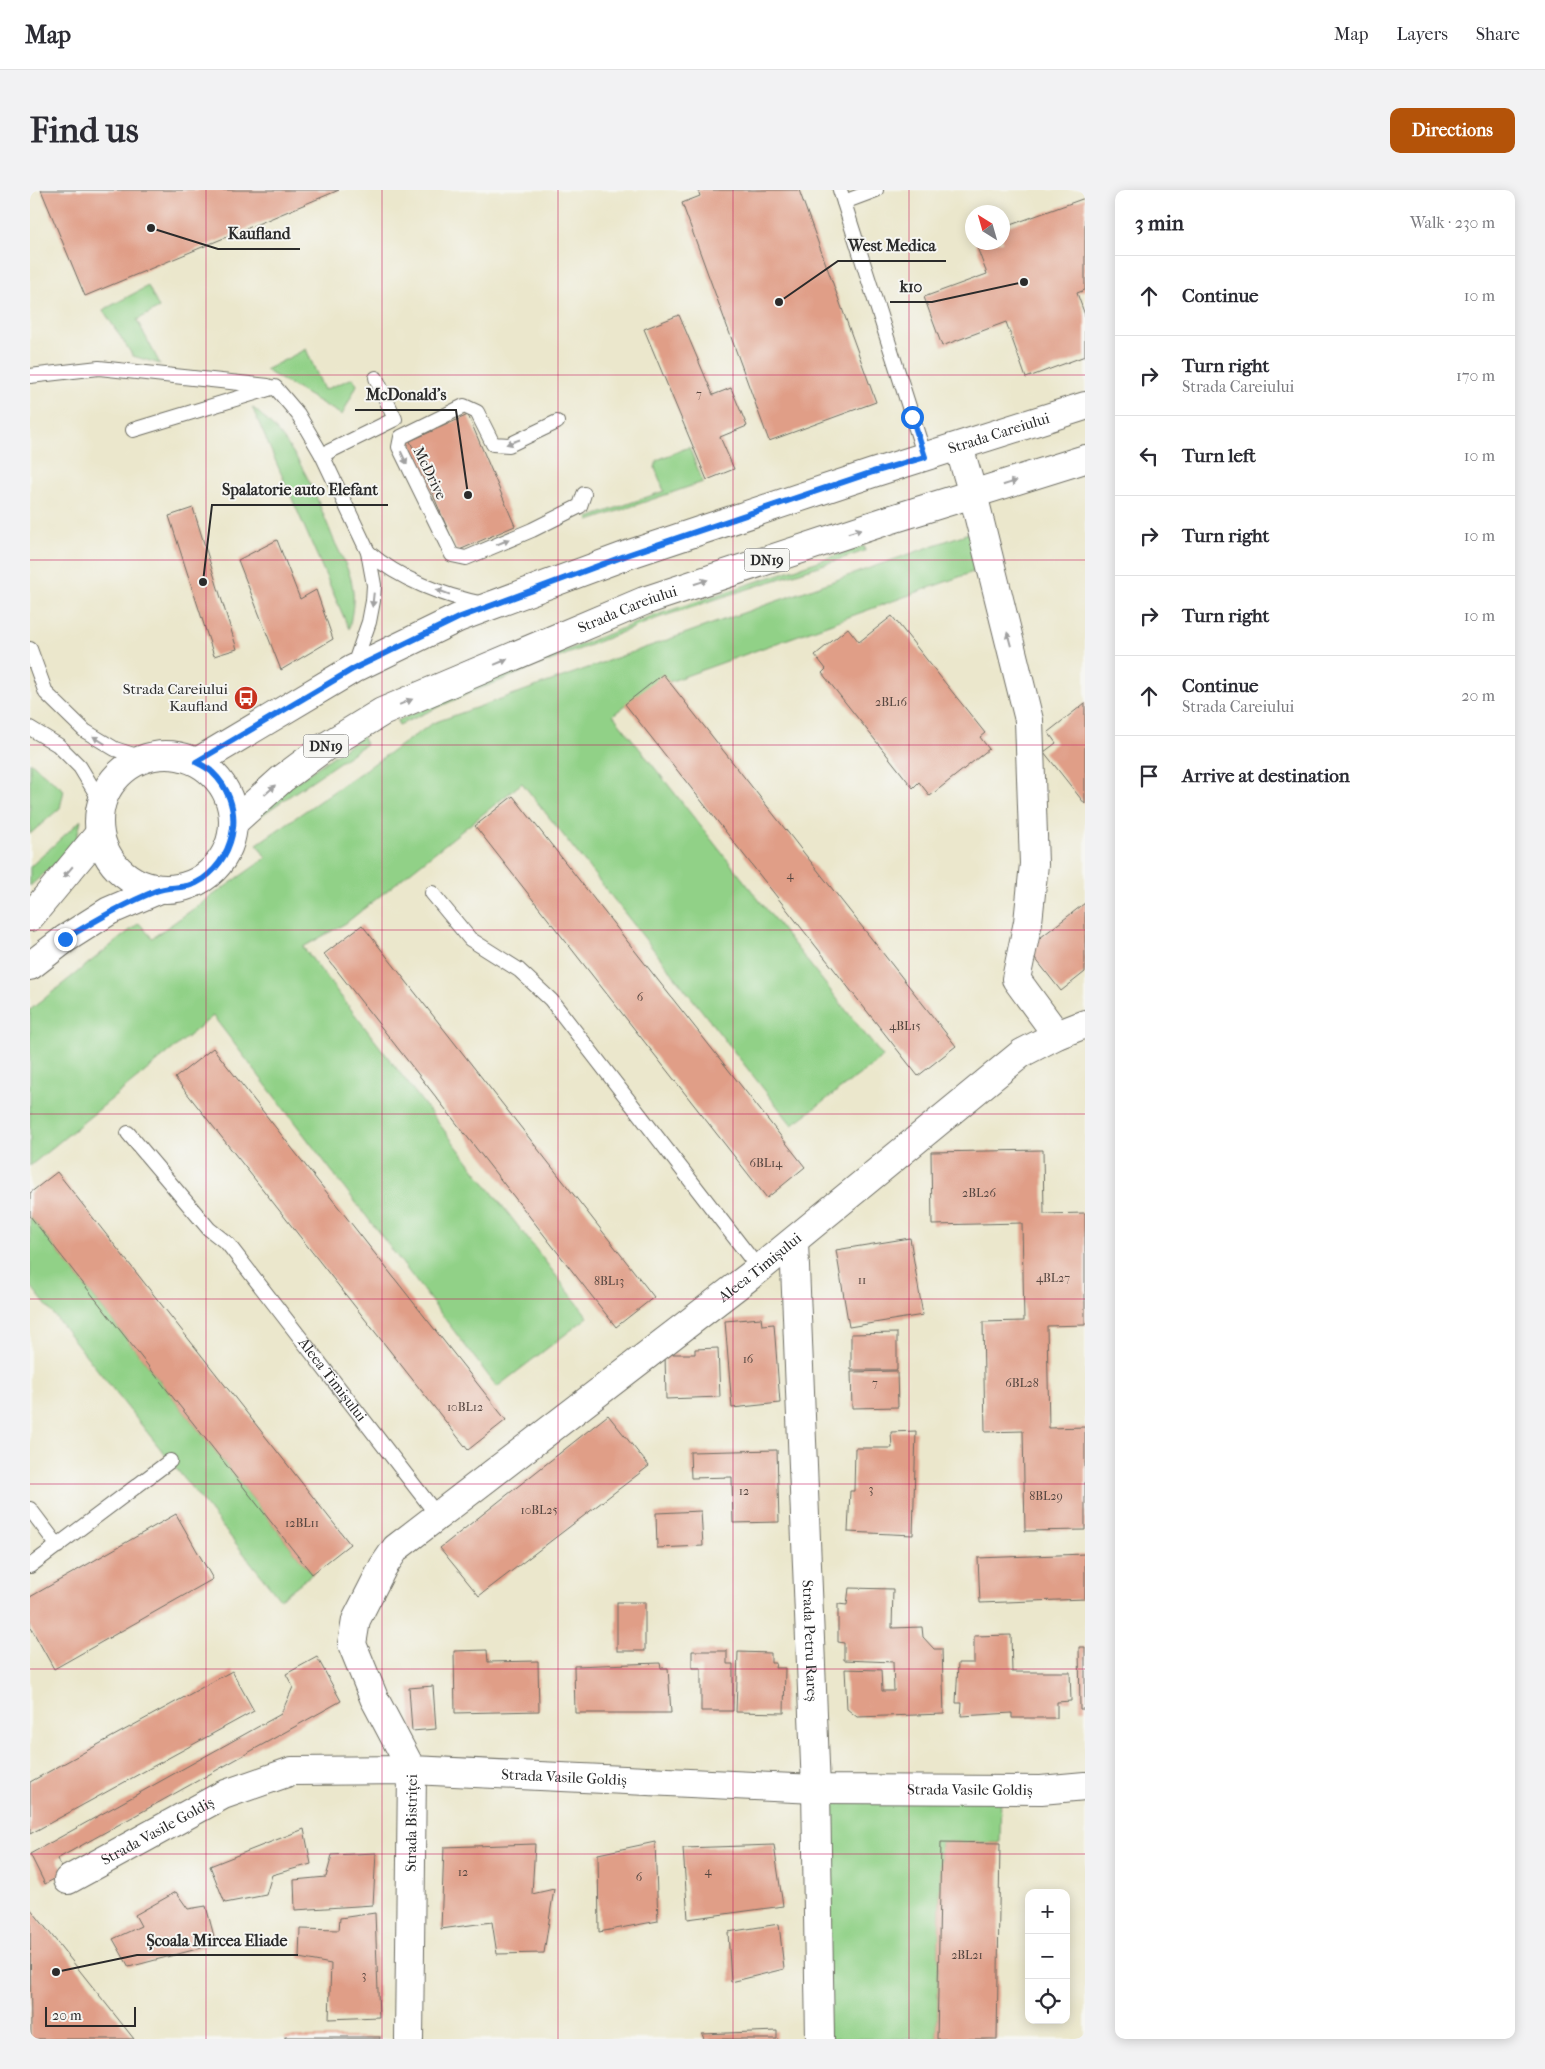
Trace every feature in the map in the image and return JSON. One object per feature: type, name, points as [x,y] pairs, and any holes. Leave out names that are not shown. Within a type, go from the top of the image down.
[{"type":"street","name":"Strada Careiului","points":[[196,762],[353,669],[458,618],[640,551],[873,472],[959,447],[1085,406]]},
{"type":"street","points":[[959,447],[973,494],[1029,720],[1034,864],[1028,922],[1016,979],[1057,1035]]},
{"type":"street","name":"Strada Careiului","points":[[234,822],[296,768],[325,747],[382,712],[644,601],[889,520],[1085,459]]},
{"type":"street","points":[[30,966],[65,939],[109,911],[158,890],[181,888],[202,880],[219,865],[230,845],[234,822],[232,804],[224,787],[212,772],[196,762],[180,756],[162,755],[144,758],[129,766],[116,776],[107,790],[102,802],[99,818],[100,834],[106,855],[120,872],[138,884],[158,890]]},
{"type":"street","points":[[30,917],[100,834]]},
{"type":"street","name":"Aleea Timișului","points":[[356,1620],[383,1567],[396,1548],[794,1242],[1022,1053],[1057,1035],[1085,1024]]},
{"type":"street","name":"Strada Petru Rareș","points":[[794,1242],[816,1788],[820,2039]]},
{"type":"street","name":"Strada Bistriței","points":[[356,1620],[352,1644],[374,1698],[412,1770],[409,2039]]},
{"type":"street","name":"Strada Vasile Goldiș","points":[[68,1880],[223,1795],[292,1771],[412,1770],[816,1788],[1042,1790],[1085,1786]]},
{"type":"lane","points":[[876,190],[842,196],[925,457]]},
{"type":"lane","points":[[30,376],[99,368],[276,387],[298,414],[322,455],[368,552],[374,585],[373,601],[370,622],[353,669]]},
{"type":"lane","points":[[322,455],[394,419],[376,378]]},
{"type":"lane","points":[[133,430],[276,387]]},
{"type":"lane","name":"McDrive","points":[[557,422],[509,445],[493,444],[477,412],[464,406],[402,437],[399,447],[452,555],[466,558],[532,530],[580,506],[584,494]]},
{"type":"lane","points":[[368,552],[401,577],[467,601],[490,606]]},
{"type":"lane","points":[[30,649],[46,692],[86,731],[115,749],[144,758]]},
{"type":"lane","points":[[30,728],[58,746],[80,767],[102,802]]},
{"type":"lane","points":[[432,893],[470,939],[520,970],[551,1000],[759,1269]]},
{"type":"lane","name":"Aleea Timișului","points":[[128,1133],[209,1229],[228,1244],[437,1515]]},
{"type":"lane","points":[[30,1566],[170,1461]]},
{"type":"lane","points":[[30,1509],[58,1546]]},
{"type":"green space","points":[[148,286],[159,308],[137,320],[160,364],[133,356],[103,310]]},
{"type":"green space","points":[[306,349],[324,390],[353,378],[357,385],[342,415],[265,370]]},
{"type":"green space","points":[[252,407],[268,421],[292,451],[302,466],[318,500],[351,578],[353,601],[349,629]]},
{"type":"green space","points":[[689,447],[703,482],[589,521],[588,518],[664,491],[655,468],[657,460]]},
{"type":"green space","points":[[977,530],[984,568],[644,691],[613,715],[883,1057],[792,1125],[522,783],[346,923],[303,947],[588,1317],[497,1387],[213,1016],[30,1166],[30,1010],[139,923],[152,938],[266,858],[257,844],[433,723]]},
{"type":"green space","points":[[864,546],[865,551],[658,618],[472,692],[399,725],[397,721],[471,688],[656,615]]},
{"type":"green space","points":[[362,736],[366,744],[247,825],[258,809]]},
{"type":"green space","points":[[30,762],[64,790],[60,808],[30,834]]},
{"type":"green space","points":[[81,820],[75,846],[30,886],[30,867]]},
{"type":"green space","points":[[30,1216],[312,1574],[280,1599],[30,1285]]},
{"type":"green space","points":[[816,1789],[1001,1790],[1000,1843],[941,1842],[937,2039],[820,2039]]},
{"type":"building","points":[[41,190],[339,190],[85,296]]},
{"type":"building","points":[[698,190],[799,190],[876,402],[769,441],[682,203],[700,196]]},
{"type":"building","points":[[1085,198],[1085,290],[1077,293],[1085,315],[1085,356],[1026,378],[1006,322],[942,346],[924,297],[987,274],[978,250],[1010,250],[1010,225]]},
{"type":"building","points":[[679,315],[713,395],[731,388],[747,426],[720,437],[734,469],[707,480],[644,329]]},
{"type":"building","points":[[468,415],[515,526],[457,551],[410,441]]},
{"type":"building","points":[[193,508],[237,649],[214,656],[169,516]]},
{"type":"building","points":[[277,540],[300,599],[316,590],[333,639],[281,670],[238,560]]},
{"type":"building","points":[[892,616],[985,733],[980,737],[989,749],[930,796],[919,782],[913,788],[822,673],[826,669],[815,655],[848,628],[859,642]]},
{"type":"building","points":[[663,674],[956,1046],[918,1076],[625,704]]},
{"type":"building","points":[[1085,703],[1085,804],[1044,752],[1056,743],[1048,732]]},
{"type":"building","points":[[513,796],[805,1167],[767,1198],[475,826]]},
{"type":"building","points":[[1085,903],[1085,972],[1061,991],[1027,948]]},
{"type":"building","points":[[362,925],[654,1297],[616,1327],[324,954]]},
{"type":"building","points":[[213,1048],[506,1420],[468,1450],[175,1078]]},
{"type":"building","points":[[1043,1150],[1044,1214],[1085,1213],[1085,1325],[1047,1326],[1049,1428],[1085,1427],[1085,1530],[1025,1531],[1023,1431],[985,1432],[983,1322],[1024,1321],[1022,1223],[932,1225],[931,1152]]},
{"type":"building","points":[[57,1172],[350,1544],[312,1574],[30,1216],[30,1193]]},
{"type":"building","points":[[910,1238],[923,1315],[849,1327],[836,1250]]},
{"type":"building","points":[[761,1318],[762,1325],[774,1324],[780,1403],[732,1408],[725,1321]]},
{"type":"building","points":[[897,1333],[897,1370],[851,1370],[851,1334]]},
{"type":"building","points":[[718,1348],[720,1397],[666,1399],[665,1354],[695,1354],[695,1349]]},
{"type":"building","points":[[897,1371],[898,1407],[852,1408],[851,1372]]},
{"type":"building","points":[[608,1415],[649,1466],[479,1596],[440,1548]]},
{"type":"building","points":[[916,1431],[913,1535],[848,1532],[850,1491],[854,1491],[855,1448],[892,1448],[891,1432]]},
{"type":"building","points":[[777,1450],[779,1522],[733,1523],[732,1477],[691,1478],[690,1452]]},
{"type":"building","points":[[701,1511],[703,1546],[657,1548],[656,1513]]},
{"type":"building","points":[[176,1514],[213,1579],[54,1669],[30,1626],[30,1597]]},
{"type":"building","points":[[1085,1554],[1085,1599],[980,1603],[978,1558]]},
{"type":"building","points":[[849,1588],[893,1589],[892,1628],[922,1627],[923,1637],[934,1649],[942,1649],[944,1714],[857,1717],[847,1709],[845,1669],[881,1670],[882,1691],[894,1691],[893,1662],[844,1660],[844,1643],[838,1642],[838,1604],[847,1605]]},
{"type":"building","points":[[617,1602],[645,1602],[645,1651],[617,1651]]},
{"type":"building","points":[[1011,1635],[1012,1672],[1070,1672],[1071,1701],[1057,1702],[1057,1718],[1012,1718],[1012,1713],[961,1716],[962,1703],[956,1703],[958,1663],[974,1663],[974,1636]]},
{"type":"building","points":[[1079,1647],[1085,1647],[1085,1709],[1080,1709]]},
{"type":"building","points":[[487,1650],[488,1662],[538,1661],[539,1711],[455,1713],[454,1651]]},
{"type":"building","points":[[692,1651],[727,1651],[727,1664],[733,1664],[733,1711],[701,1711],[701,1668],[692,1668]]},
{"type":"building","points":[[738,1652],[771,1653],[771,1663],[776,1663],[775,1668],[785,1668],[784,1713],[736,1712]]},
{"type":"building","points":[[317,1657],[341,1701],[57,1859],[65,1873],[45,1884],[30,1854],[281,1714],[293,1687],[286,1674]]},
{"type":"building","points":[[660,1663],[661,1668],[668,1668],[671,1713],[575,1713],[574,1666]]},
{"type":"building","points":[[232,1671],[254,1711],[30,1834],[30,1782]]},
{"type":"building","points":[[433,1686],[436,1729],[412,1731],[409,1688]]},
{"type":"building","points":[[304,1829],[311,1864],[272,1875],[266,1895],[225,1903],[210,1866]]},
{"type":"building","points":[[655,1842],[658,1921],[599,1932],[598,1854]]},
{"type":"building","points":[[941,1842],[1000,1843],[997,2039],[937,2039]]},
{"type":"building","points":[[535,1844],[532,1894],[554,1889],[544,1953],[497,1954],[492,1922],[441,1929],[444,1847]]},
{"type":"building","points":[[774,1845],[783,1906],[688,1919],[683,1848]]},
{"type":"building","points":[[376,1853],[373,1905],[295,1910],[294,1880],[326,1877],[332,1855]]},
{"type":"building","points":[[176,1892],[188,1909],[206,1906],[216,1944],[129,1967],[113,1939],[141,1926],[135,1915]]},
{"type":"building","points":[[30,1908],[134,2039],[31,2039]]},
{"type":"building","points":[[375,1913],[379,2017],[329,2019],[331,1964],[299,1958],[300,1929],[339,1930],[340,1918]]},
{"type":"building","points":[[779,1924],[784,1969],[731,1982],[728,1932]]},
{"type":"building","points":[[777,2031],[777,2039],[704,2039],[702,2034]]},
{"type":"building","points":[[285,2037],[380,2037],[380,2039],[285,2039]]},
{"type":"place","name":"Kaufland","points":[[151,228]]},
{"type":"place","name":"k10","points":[[1024,282]]},
{"type":"place","name":"West Medica","points":[[779,302]]},
{"type":"place","name":"McDonald's","points":[[468,495]]},
{"type":"place","name":"Spalatorie auto Elefant","points":[[203,582]]},
{"type":"place","name":"Strada Careiului Kaufland","points":[[246,698]]},
{"type":"place","name":"Școala Mircea Eliade","points":[[56,1972]]},
{"type":"route","points":[[65,939],[109,911],[158,890],[181,888],[202,880],[219,865],[230,845],[234,822],[232,804],[224,787],[212,772],[196,762],[353,669],[458,618],[630,554],[873,472],[925,457],[912,417]]}]
